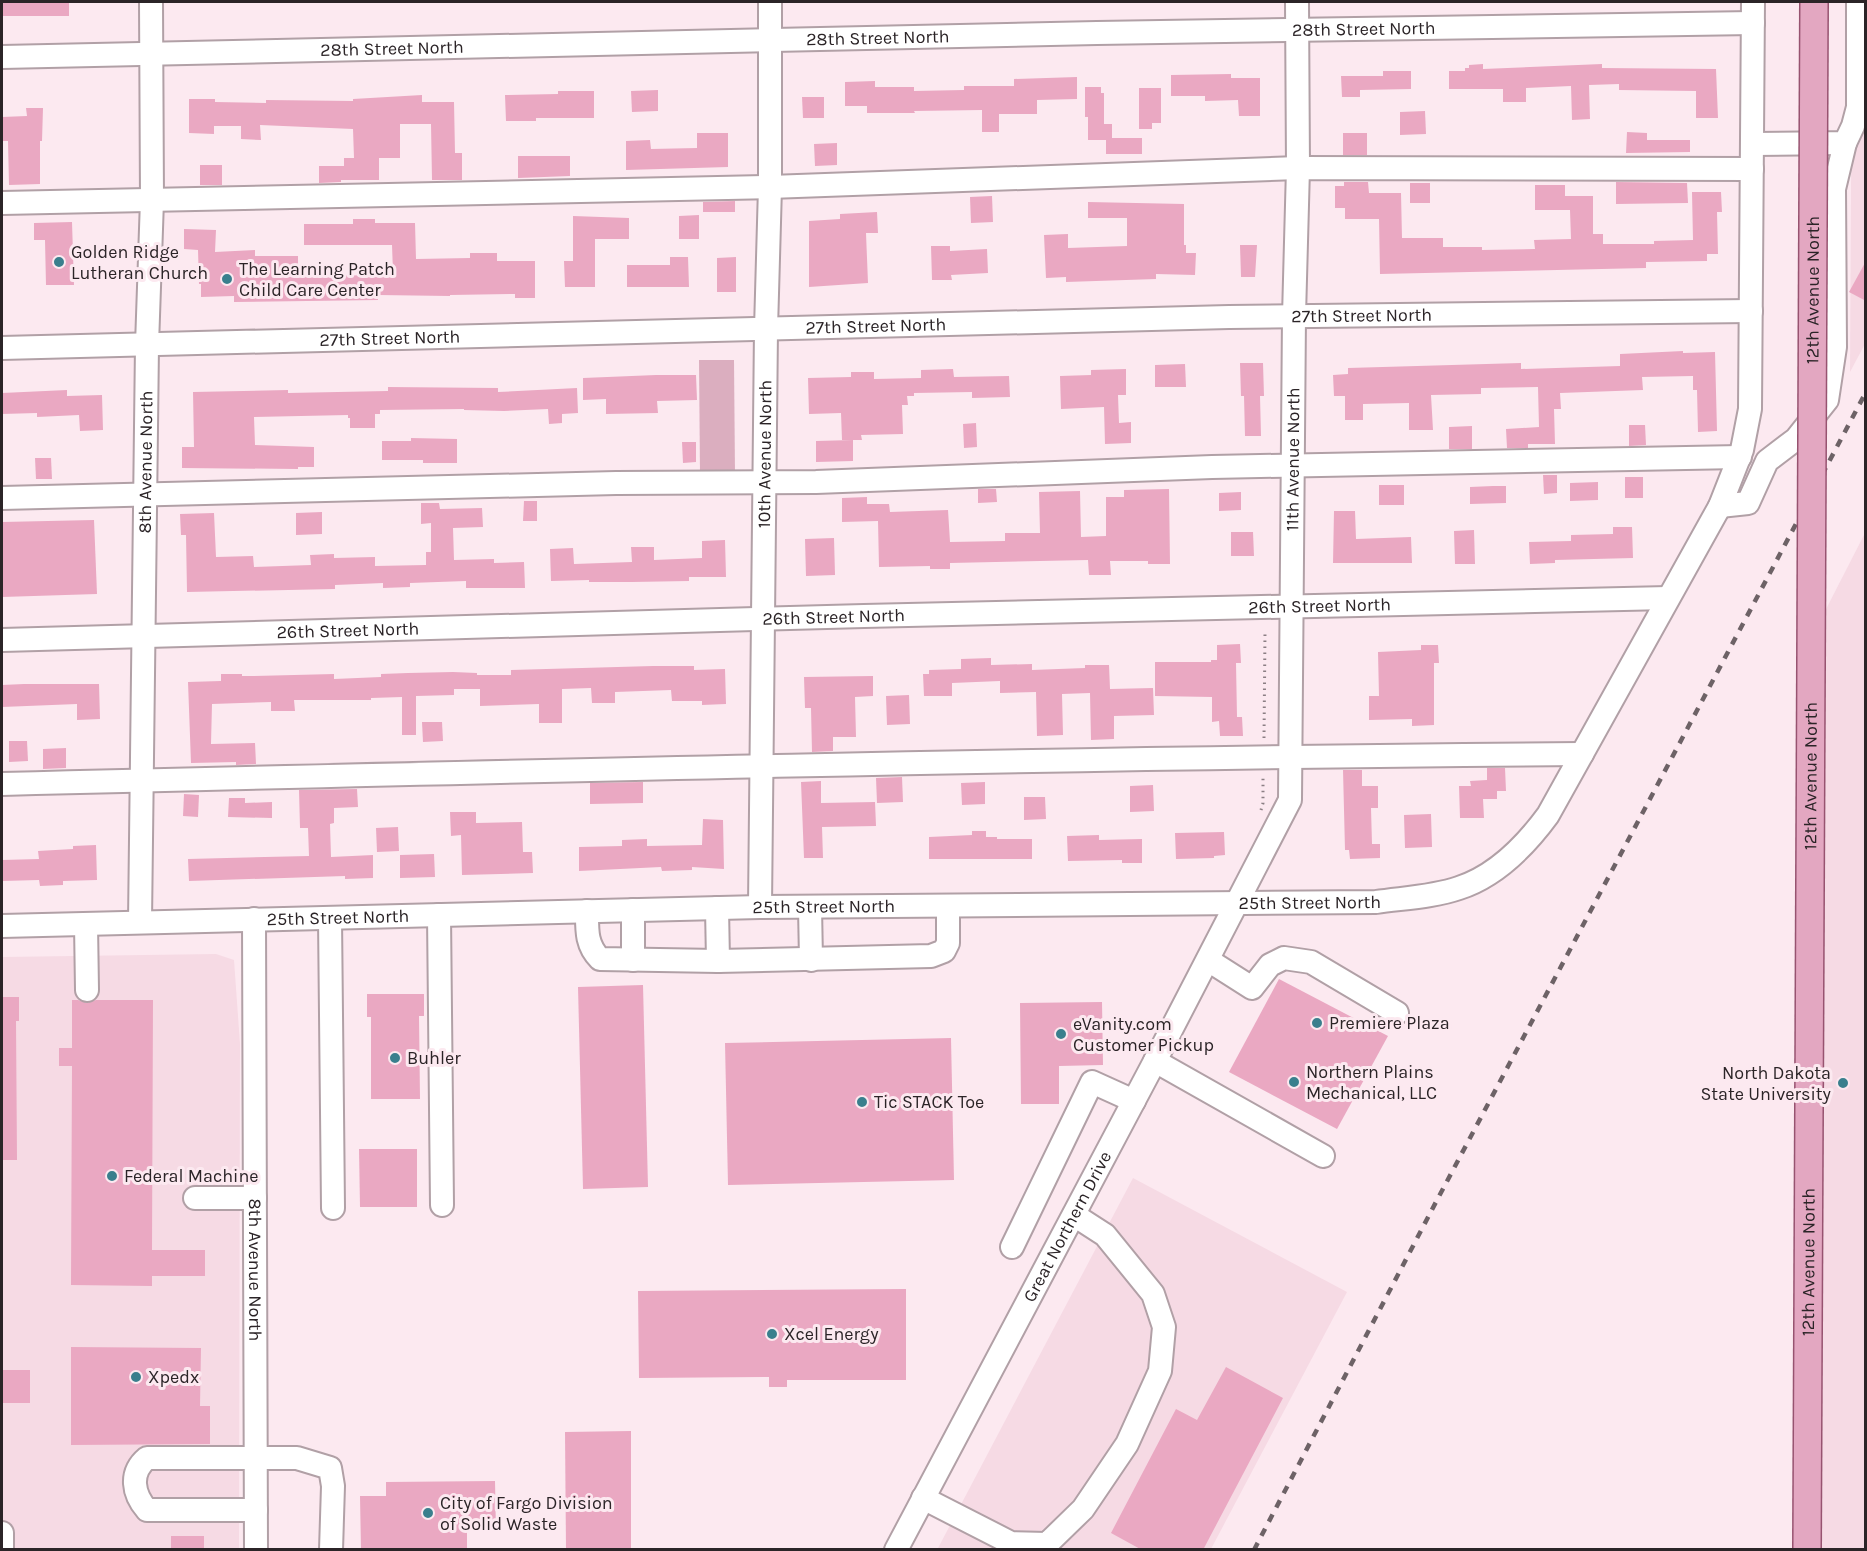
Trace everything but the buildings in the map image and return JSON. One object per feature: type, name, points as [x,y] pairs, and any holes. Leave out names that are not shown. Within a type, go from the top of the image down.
[{"type":"main road","name":"12th Avenue North","points":[[1807,1550],[1814,2]]},
{"type":"street","name":"8th Avenue North","points":[[140,922],[147,345],[152,200],[151,2]]},
{"type":"street","name":"10th Avenue North","points":[[760,907],[766,329],[770,187],[770,2]]},
{"type":"street","name":"11th Avenue North","points":[[1237,903],[1290,800],[1294,316],[1298,168],[1297,2]]},
{"type":"street","points":[[1720,507],[1748,503],[1767,461],[1796,439],[1827,400],[1835,347],[1834,189],[1845,143],[1858,107],[1858,2]]},
{"type":"street","name":"28th Street North","points":[[2,57],[1296,30],[1753,12]]},
{"type":"street","points":[[2,784],[761,765],[1290,756],[1582,754],[1720,507],[1740,456],[1750,409],[1753,12]]},
{"type":"street","points":[[1753,144],[1845,143]]},
{"type":"street","points":[[2,203],[770,187],[1298,168],[1752,169]]},
{"type":"street","name":"27th Street North","points":[[2,348],[1294,316],[1751,311]]},
{"type":"street","points":[[2,498],[616,483],[816,482],[1212,466],[1740,456]]},
{"type":"street","name":"26th Street North","points":[[2,640],[763,619],[1668,598]]},
{"type":"street","name":"25th Street North","points":[[2,926],[760,907],[1376,902],[1459,888],[1485,876],[1531,838],[1548,815],[1582,754]]},
{"type":"street","name":"Great Northern Drive","points":[[896,1550],[1237,903]]},
{"type":"street","points":[[587,911],[588,940],[593,952],[600,959],[812,960],[931,956],[944,951],[948,943],[948,906]]},
{"type":"street","points":[[810,907],[812,960]]},
{"type":"street","points":[[717,908],[718,961]]},
{"type":"street","points":[[633,910],[633,960]]},
{"type":"street","points":[[439,915],[442,1205]]},
{"type":"street","points":[[330,918],[333,1208]]},
{"type":"street","name":"8th Avenue North","points":[[254,920],[256,1550]]},
{"type":"street","points":[[86,924],[87,990]]},
{"type":"street","points":[[1208,960],[1252,987],[1270,965],[1284,958],[1311,962],[1397,1013]]},
{"type":"street","points":[[1155,1061],[1323,1156]]},
{"type":"street","points":[[1012,1247],[1092,1082],[1134,1101]]},
{"type":"street","points":[[195,1198],[255,1198]]},
{"type":"street","points":[[923,1498],[1011,1543],[1047,1544],[1083,1509],[1127,1444],[1160,1371],[1164,1327],[1153,1294],[1128,1262],[1105,1235],[1074,1215]]},
{"type":"street","points":[[256,1510],[147,1510],[138,1499],[134,1482],[139,1465],[147,1458],[256,1457],[297,1458],[330,1468],[333,1486],[331,1550]]},
{"type":"street","points":[[2,1533],[2,1550]]},
{"type":"shaded area","points":[[1852,2],[1865,2],[1866,342],[1850,372]]},
{"type":"shaded area","points":[[699,360],[734,360],[735,475],[700,475]]},
{"type":"shaded area","name":"North Dakota State University","points":[[1865,533],[1866,1549],[1819,1550],[1822,617]]},
{"type":"shaded area","points":[[216,954],[234,960],[240,1044],[239,1549],[2,1549],[2,957]]},
{"type":"shaded area","points":[[1133,1178],[1347,1292],[1211,1549],[937,1550]]},
{"type":"railway","points":[[1254,1550],[1866,392]]},
{"type":"place","name":"Golden Ridge Lutheran Church","points":[[59,262]]},
{"type":"place","name":"The Learning Patch Child Care Center","points":[[227,279]]},
{"type":"place","name":"Premiere Plaza","points":[[1317,1023]]},
{"type":"place","name":"eVanity.com Customer Pickup","points":[[1061,1034]]},
{"type":"place","name":"Buhler","points":[[395,1058]]},
{"type":"place","name":"Northern Plains Mechanical, LLC","points":[[1294,1082]]},
{"type":"place","name":"North Dakota State University","points":[[1843,1083]]},
{"type":"place","name":"Tic STACK Toe","points":[[862,1102]]},
{"type":"place","name":"Federal Machine","points":[[112,1176]]},
{"type":"place","name":"Xcel Energy","points":[[772,1334]]},
{"type":"place","name":"Xpedx","points":[[136,1377]]},
{"type":"place","name":"City of Fargo Division of Solid Waste","points":[[428,1513]]}]
